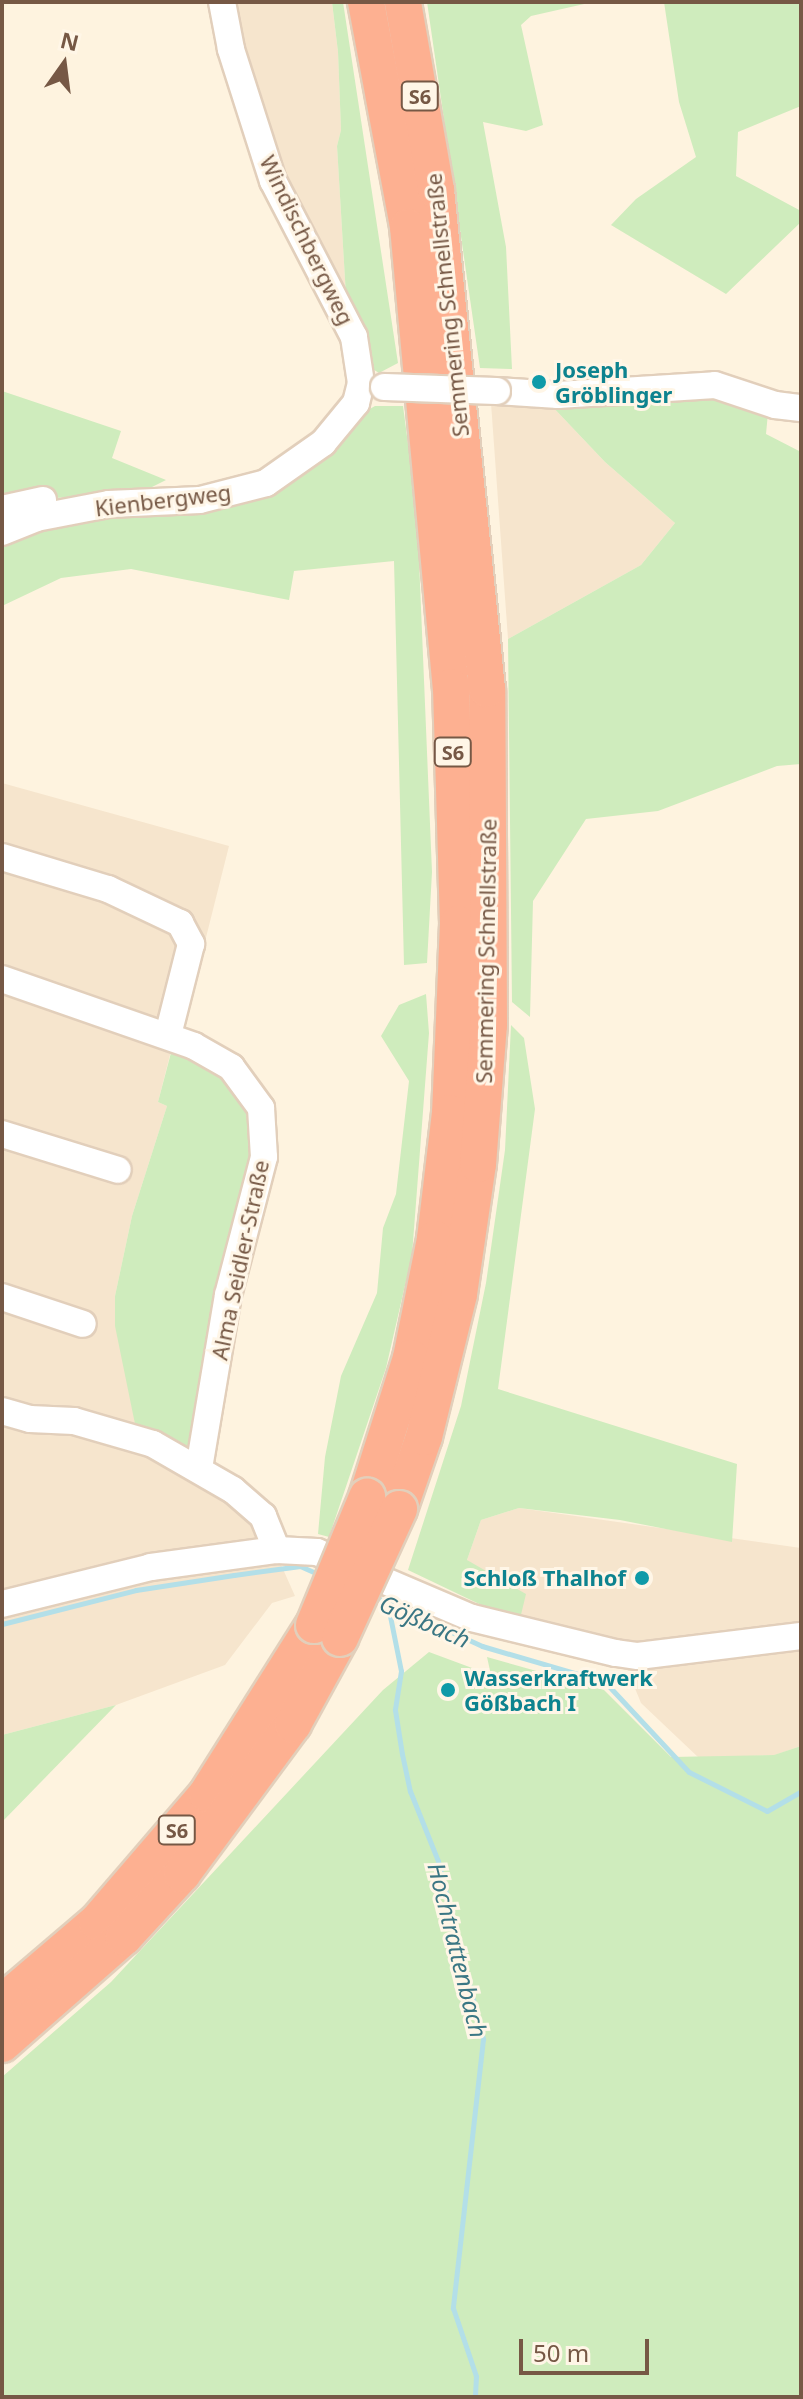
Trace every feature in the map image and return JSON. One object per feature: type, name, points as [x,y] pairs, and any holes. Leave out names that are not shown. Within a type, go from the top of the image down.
[{"type":"highway","name":"Semmering Schnellstraße","points":[[366,2],[409,243],[451,687],[458,924],[453,1073],[435,1239],[383,1503]]},
{"type":"highway","name":"Semmering Schnellstraße","points":[[2,2044],[124,1937],[182,1874],[293,1724],[327,1632],[383,1503],[424,1437],[459,1294],[478,1164],[489,1025],[487,689],[436,190],[403,2]]},
{"type":"highway","name":"Semmering Schnellstraße","points":[[2,2003],[97,1922],[207,1794],[327,1632]]},
{"type":"street","name":"Windischbergweg","points":[[222,2],[231,49],[273,181],[345,311],[367,392]]},
{"type":"street","points":[[367,392],[497,391],[558,395],[715,385],[800,406]]},
{"type":"street","name":"Kienbergweg","points":[[2,532],[81,510],[200,500],[266,483],[323,443],[367,392]]},
{"type":"street","name":"Kienbergweg","points":[[2,509],[39,499],[81,510]]},
{"type":"street","points":[[2,857],[121,893],[180,923],[191,944],[168,1035]]},
{"type":"street","name":"Alma Seidler-Straße","points":[[2,979],[168,1035],[231,1067],[248,1084],[261,1108],[266,1134],[228,1295],[199,1469]]},
{"type":"street","points":[[2,1134],[118,1170]]},
{"type":"street","points":[[2,1297],[83,1324]]},
{"type":"street","points":[[2,1411],[30,1419],[74,1421],[153,1444],[199,1469],[263,1516],[277,1550]]},
{"type":"street","points":[[2,1604],[151,1567],[277,1550],[317,1552],[472,1618],[608,1652],[638,1656],[801,1636]]},
{"type":"shaded area","points":[[215,2],[332,2],[338,52],[341,130],[337,146],[346,296],[295,211]]},
{"type":"shaded area","points":[[491,403],[549,403],[605,462],[675,523],[641,565],[508,639]]},
{"type":"shaded area","points":[[2,783],[229,846],[182,1033],[172,1047],[158,1102],[167,1106],[132,1216],[115,1296],[136,1429],[211,1468],[278,1558],[295,1596],[272,1603],[225,1665],[116,1705],[2,1735]]},
{"type":"shaded area","points":[[519,1508],[801,1548],[801,1746],[775,1755],[699,1758],[641,1703],[625,1664],[516,1637],[467,1560],[481,1520]]},
{"type":"green space","points":[[332,2],[343,2],[398,363],[379,373],[368,366],[346,296],[337,146],[341,130],[338,52]]},
{"type":"green space","points":[[427,2],[593,2],[531,16],[521,25],[543,125],[526,131],[483,122],[506,247],[512,369],[480,368]]},
{"type":"green space","points":[[664,2],[801,2],[801,106],[738,132],[736,176],[801,211],[801,222],[726,294],[611,225],[636,199],[696,157],[679,102]]},
{"type":"green space","points":[[706,390],[768,413],[766,434],[801,452],[801,764],[777,766],[658,811],[586,819],[533,901],[530,1017],[512,1002],[508,639],[641,565],[675,523],[605,462],[549,403]]},
{"type":"green space","points":[[2,391],[121,431],[112,458],[166,480],[144,491],[56,498],[45,510],[2,521]]},
{"type":"green space","points":[[375,406],[403,406],[417,512],[432,872],[427,963],[404,965],[394,561],[294,571],[289,600],[131,569],[61,578],[2,606],[2,544],[67,520],[200,506]]},
{"type":"green space","points":[[426,994],[429,1033],[412,1255],[386,1368],[329,1537],[318,1534],[325,1457],[341,1376],[377,1293],[383,1228],[396,1194],[409,1081],[381,1036],[399,1005]]},
{"type":"green space","points":[[511,1025],[524,1038],[535,1109],[498,1389],[737,1464],[732,1542],[620,1520],[519,1508],[481,1520],[467,1560],[526,1594],[519,1623],[408,1570],[461,1406],[486,1283],[505,1150]]},
{"type":"green space","points":[[172,1049],[218,1070],[248,1098],[256,1124],[251,1176],[196,1447],[179,1449],[136,1429],[115,1326],[115,1296],[132,1216],[167,1106],[158,1102]]},
{"type":"green space","points":[[429,1652],[491,1675],[487,1657],[604,1690],[671,1757],[774,1755],[801,1746],[801,2397],[2,2397],[2,2077],[111,1982],[383,1690]]},
{"type":"green space","points":[[116,1705],[2,1822],[2,1735]]},
{"type":"waterway","name":"Gößbach","points":[[2,1624],[136,1590],[234,1575],[300,1566],[322,1576]]},
{"type":"waterway","name":"Gößbach","points":[[373,1596],[482,1646],[605,1682],[689,1772],[767,1811],[801,1791]]},
{"type":"waterway","name":"Hochtrattenbach","points":[[387,1601],[401,1671],[395,1710],[410,1791],[438,1861],[483,2039],[453,2308],[476,2376],[475,2397]]},
{"type":"place","name":"Joseph Gröblinger","points":[[539,382]]},
{"type":"place","name":"Schloß Thalhof","points":[[642,1578]]},
{"type":"place","name":"Wasserkraftwerk Gößbach I","points":[[448,1690]]}]
